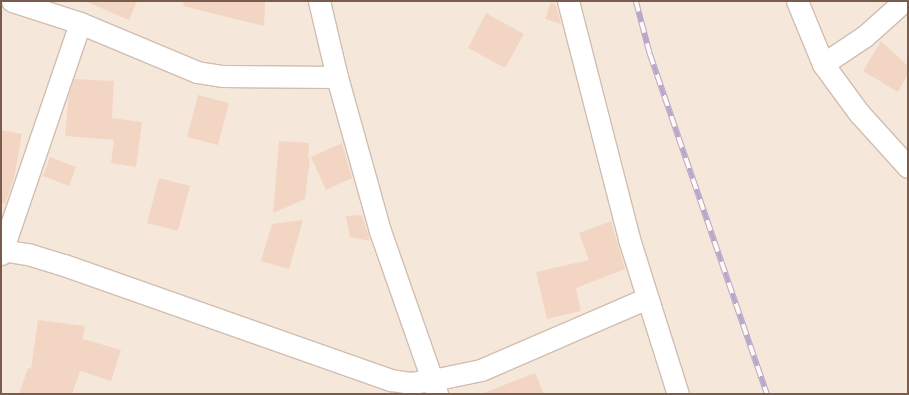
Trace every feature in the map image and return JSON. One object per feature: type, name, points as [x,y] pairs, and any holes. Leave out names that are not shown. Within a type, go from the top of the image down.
[{"type":"street","points":[[12,1],[80,23],[197,72],[223,76],[337,78]]},
{"type":"street","points":[[319,1],[337,78],[380,231],[435,387]]},
{"type":"street","points":[[568,1],[629,239],[678,394]]},
{"type":"street","points":[[797,1],[823,64],[859,113],[908,167]]},
{"type":"street","points":[[823,64],[865,36],[904,1]]},
{"type":"street","points":[[80,23],[2,251],[31,255],[64,265],[391,380],[435,387],[481,370],[647,298]]},
{"type":"shaded area","points":[[1,1],[908,1],[908,394],[1,394]]},
{"type":"building","points":[[85,1],[137,1],[129,20]]},
{"type":"building","points":[[184,1],[265,1],[264,26],[183,6]]},
{"type":"building","points":[[551,2],[556,6],[561,24],[545,19]]},
{"type":"building","points":[[486,13],[524,34],[505,68],[468,48]]},
{"type":"building","points":[[881,41],[908,66],[908,74],[898,92],[863,71]]},
{"type":"building","points":[[74,79],[114,81],[112,118],[142,122],[136,167],[111,163],[114,140],[65,136],[69,94]]},
{"type":"building","points":[[198,95],[229,103],[218,145],[187,137]]},
{"type":"building","points":[[1,130],[22,134],[14,178],[5,204],[1,203]]},
{"type":"building","points":[[279,141],[309,143],[308,158],[310,157],[305,199],[273,213]]},
{"type":"building","points":[[342,143],[352,178],[326,190],[311,157]]},
{"type":"building","points":[[50,157],[76,167],[69,186],[43,176]]},
{"type":"building","points":[[159,178],[190,186],[178,231],[147,223]]},
{"type":"building","points":[[362,215],[370,241],[350,237],[346,216]]},
{"type":"building","points":[[303,220],[289,269],[261,261],[272,224]]},
{"type":"building","points":[[611,221],[625,269],[576,288],[581,311],[547,319],[536,272],[589,260],[579,233]]},
{"type":"building","points":[[38,320],[85,326],[83,339],[121,350],[111,381],[80,371],[72,394],[19,394],[28,368],[31,369]]},
{"type":"building","points":[[535,373],[544,394],[484,393]]},
{"type":"railway","points":[[636,1],[650,54],[767,394]]}]
